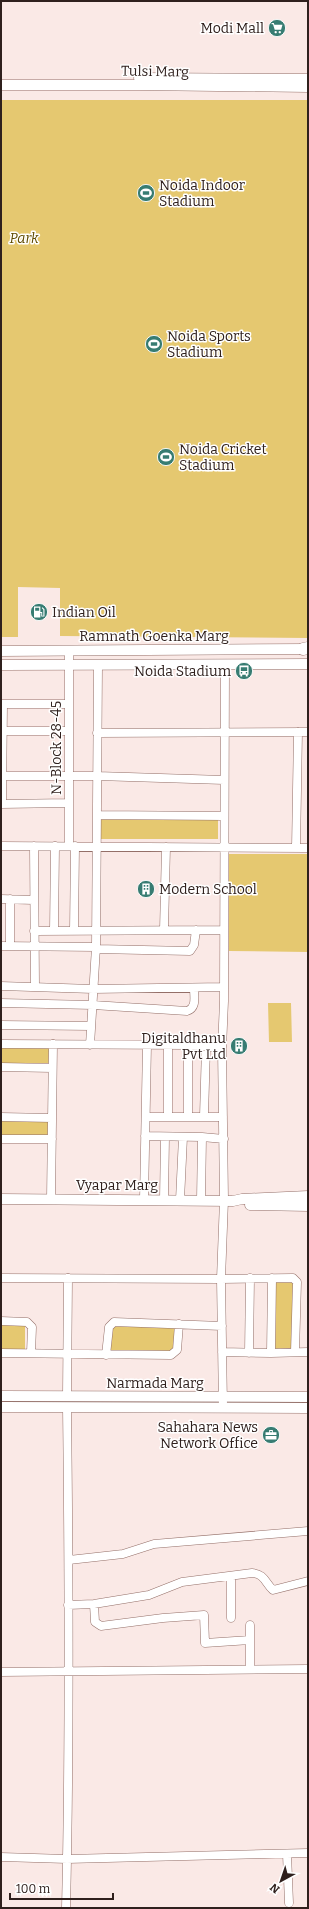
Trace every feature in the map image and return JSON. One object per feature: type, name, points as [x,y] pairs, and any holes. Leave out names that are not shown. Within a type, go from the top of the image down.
[{"type":"street","name":"Tulsi Marg","points":[[1,78],[17,82],[308,87]]},
{"type":"street","name":"Tulsi Marg","points":[[1,85],[17,82],[308,78]]},
{"type":"street","name":"Ramnath Goenka Marg","points":[[1,650],[306,649]]},
{"type":"street","name":"N-Block 28-45","points":[[69,650],[69,803],[72,846],[74,931]]},
{"type":"street","name":"Ramnath Goenka Marg","points":[[1,665],[308,664]]},
{"type":"street","points":[[90,1045],[96,948],[98,665]]},
{"type":"street","points":[[223,1402],[222,1279],[228,1201],[222,1117],[224,987],[224,665]]},
{"type":"street","points":[[69,803],[2,804],[2,704],[70,704]]},
{"type":"street","points":[[3,730],[69,732]]},
{"type":"street","points":[[296,848],[298,732]]},
{"type":"street","points":[[97,733],[308,732]]},
{"type":"street","points":[[2,776],[97,776],[224,780]]},
{"type":"street","points":[[97,815],[224,816]]},
{"type":"street","points":[[1,846],[308,848]]},
{"type":"street","points":[[34,846],[34,987]]},
{"type":"street","points":[[54,931],[55,846]]},
{"type":"street","points":[[164,930],[166,847]]},
{"type":"street","points":[[1,899],[33,900]]},
{"type":"street","points":[[10,899],[10,946]]},
{"type":"street","points":[[1,946],[190,951],[194,945],[196,930]]},
{"type":"street","points":[[34,931],[224,930]]},
{"type":"street","points":[[1,986],[93,989],[224,987]]},
{"type":"street","points":[[1,1003],[93,1005],[186,1011],[191,1010],[194,1006],[194,988]]},
{"type":"street","points":[[1,1026],[91,1026]]},
{"type":"street","points":[[1,1044],[188,1045],[222,1048]]},
{"type":"street","points":[[52,1044],[52,1199]]},
{"type":"street","points":[[144,1199],[147,1045]]},
{"type":"street","points":[[168,1045],[168,1116]]},
{"type":"street","points":[[188,1045],[188,1116]]},
{"type":"street","points":[[204,1116],[206,1047]]},
{"type":"street","points":[[1,1067],[52,1068]]},
{"type":"street","points":[[1,1117],[52,1118]]},
{"type":"street","points":[[146,1117],[222,1117]]},
{"type":"street","points":[[145,1136],[224,1139]]},
{"type":"street","points":[[164,1199],[166,1137]]},
{"type":"street","points":[[180,1200],[183,1137]]},
{"type":"street","points":[[201,1200],[202,1137]]},
{"type":"street","points":[[1,1139],[52,1139]]},
{"type":"street","name":"Vyapar Marg","points":[[228,1201],[308,1196]]},
{"type":"street","name":"Vyapar Marg","points":[[1,1199],[164,1199],[308,1206]]},
{"type":"street","points":[[1,1278],[293,1278],[297,1282],[295,1352]]},
{"type":"street","points":[[66,1908],[69,1560],[67,1402],[68,1278]]},
{"type":"street","points":[[249,1353],[250,1278]]},
{"type":"street","points":[[271,1353],[272,1278]]},
{"type":"street","points":[[1,1321],[27,1322],[30,1324],[32,1327],[31,1353]]},
{"type":"street","points":[[106,1355],[109,1327],[114,1322],[222,1326]]},
{"type":"street","points":[[1,1353],[67,1352],[106,1355],[170,1355],[175,1353],[178,1347],[179,1324]]},
{"type":"street","points":[[222,1352],[308,1352]]},
{"type":"street","name":"Narmada Marg","points":[[1,1396],[67,1402]]},
{"type":"street","name":"Narmada Marg","points":[[1,1407],[67,1402],[223,1402],[308,1397]]},
{"type":"street","name":"Narmada Marg","points":[[223,1402],[308,1408]]},
{"type":"street","points":[[69,1560],[123,1554],[154,1544],[308,1531]]},
{"type":"street","points":[[68,1605],[94,1604],[149,1595],[182,1582],[257,1573],[264,1577],[273,1590],[308,1581]]},
{"type":"street","points":[[231,1576],[231,1618]]},
{"type":"street","points":[[94,1604],[95,1622],[101,1626],[162,1618],[204,1615],[205,1643],[250,1640]]},
{"type":"street","points":[[250,1626],[250,1669]]},
{"type":"street","points":[[1,1672],[308,1669]]},
{"type":"street","points":[[1,1857],[67,1858],[308,1853]]},
{"type":"street","points":[[287,1854],[288,1903]]},
{"type":"green space","name":"Noida Sports Stadium","points":[[1,100],[308,100],[308,638],[60,636],[60,588],[18,587],[18,637],[1,637]]},
{"type":"green space","points":[[101,819],[218,820],[218,839],[101,839]]},
{"type":"green space","points":[[229,854],[308,854],[308,952],[229,951]]},
{"type":"green space","points":[[268,1003],[291,1003],[292,1042],[269,1042]]},
{"type":"green space","points":[[1,1047],[49,1047],[49,1063],[1,1063]]},
{"type":"green space","points":[[1,1120],[49,1120],[48,1137],[1,1136]]},
{"type":"green space","points":[[274,1282],[294,1282],[294,1350],[274,1350]]},
{"type":"green space","points":[[1,1324],[25,1324],[25,1349],[1,1349]]},
{"type":"green space","points":[[111,1325],[176,1326],[175,1351],[111,1350]]},
{"type":"place","name":"Modi Mall","points":[[277,28]]},
{"type":"place","name":"Noida Indoor Stadium","points":[[146,193]]},
{"type":"place","name":"Noida Sports Stadium","points":[[154,344]]},
{"type":"place","name":"Noida Cricket Stadium","points":[[166,457]]},
{"type":"place","name":"Indian Oil","points":[[39,612]]},
{"type":"place","name":"Noida Stadium","points":[[244,671]]},
{"type":"place","name":"Modern School","points":[[146,889]]},
{"type":"place","name":"Digitaldhanu Pvt Ltd","points":[[239,1046]]},
{"type":"place","name":"Sahahara News Network Office","points":[[271,1435]]},
{"type":"park label","name":"Park","points":[[24,238]]}]
